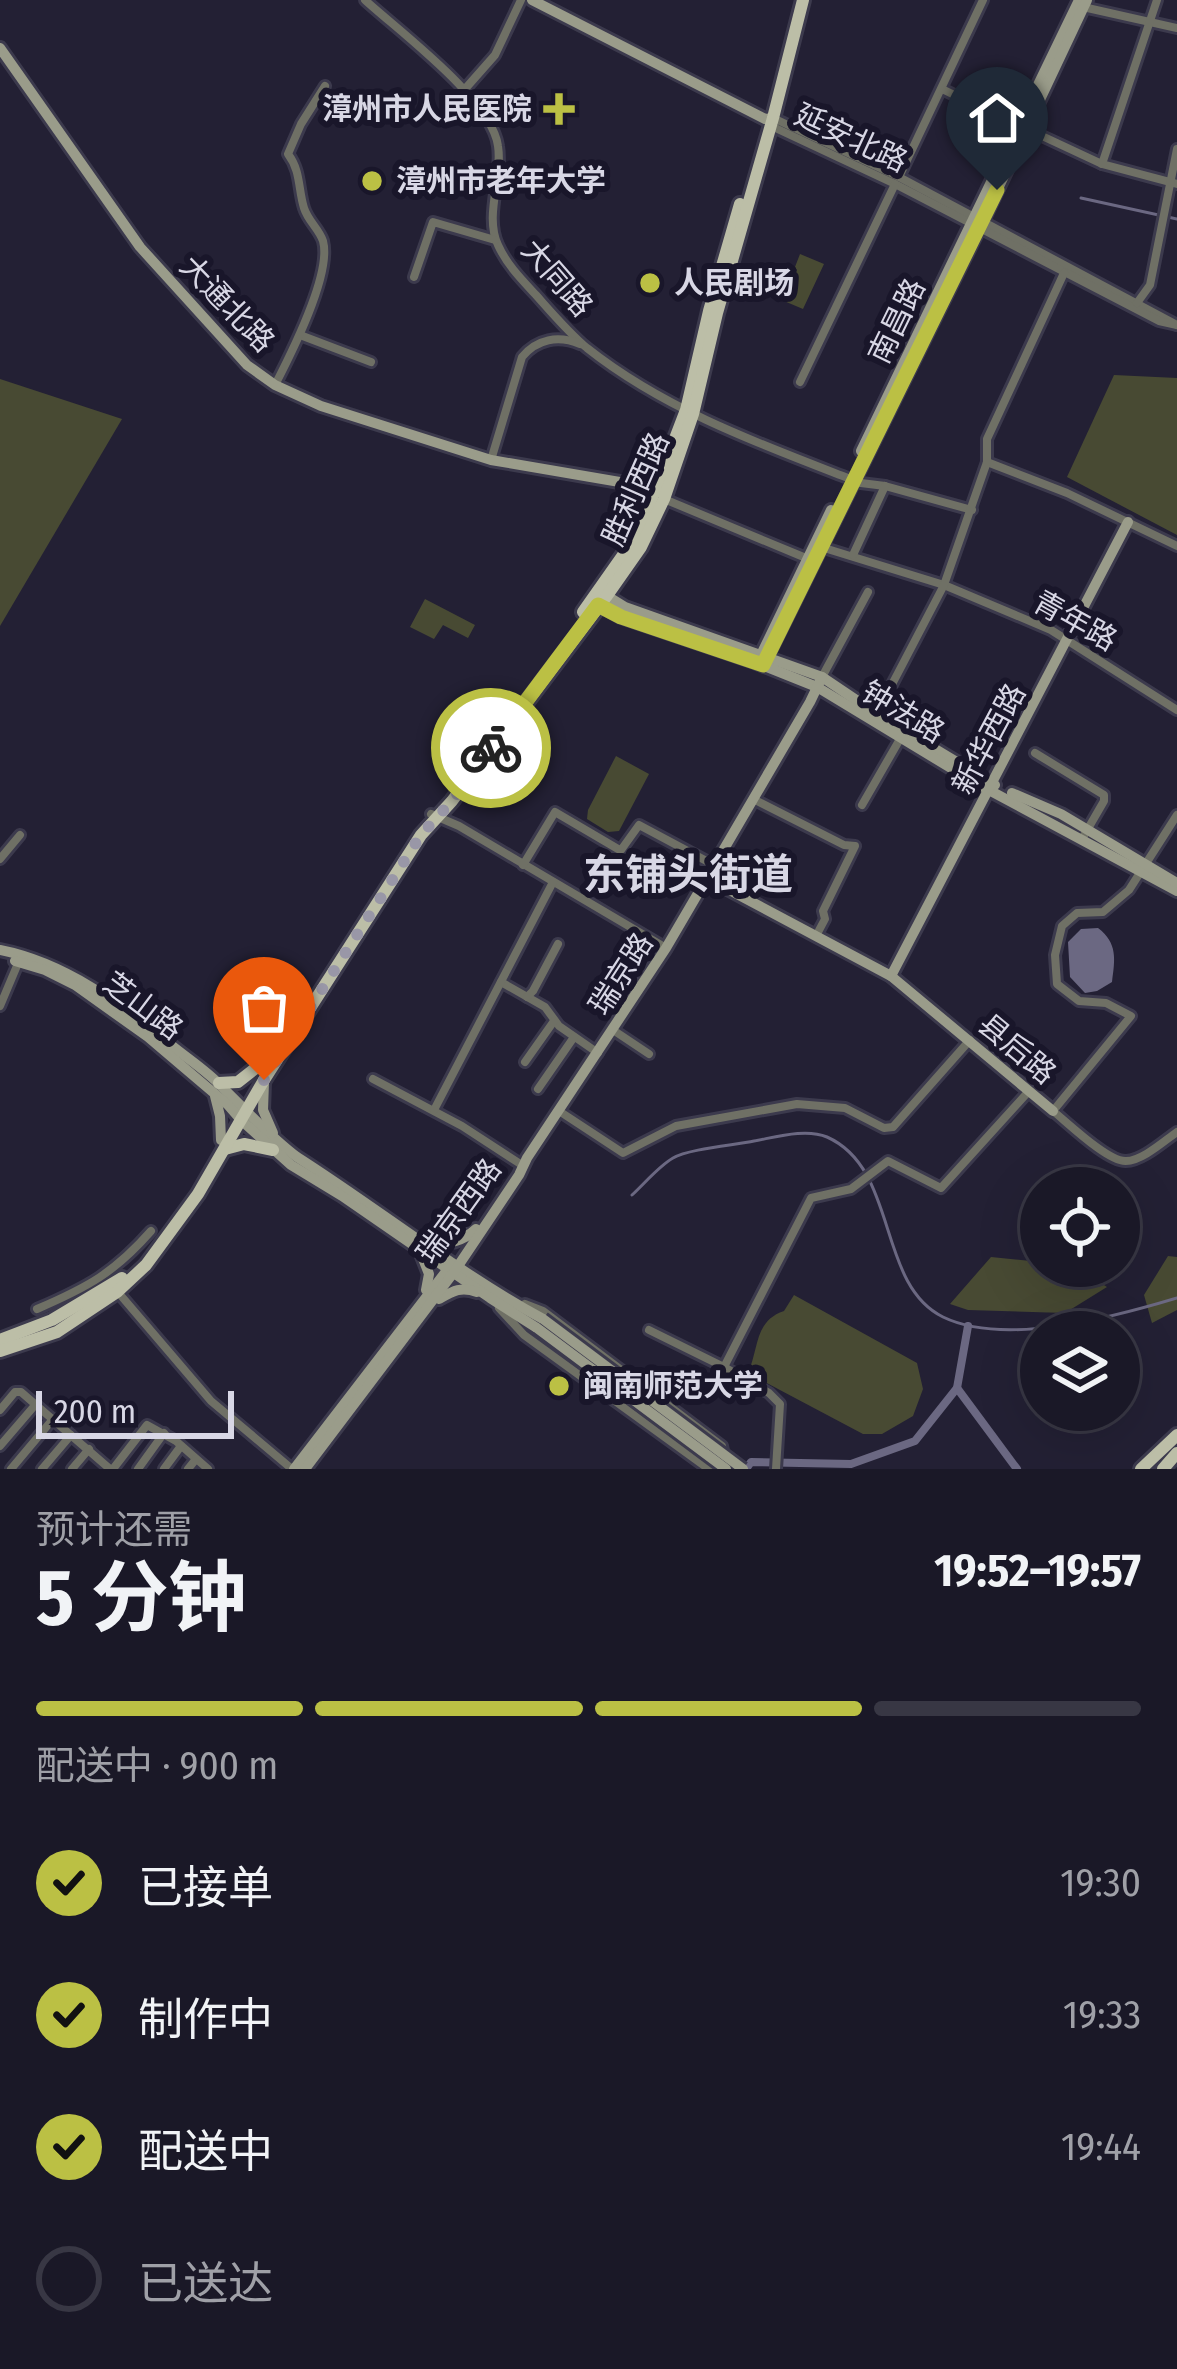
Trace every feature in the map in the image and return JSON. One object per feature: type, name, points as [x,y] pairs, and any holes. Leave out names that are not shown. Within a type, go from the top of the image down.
[{"type":"main road","name":"胜利西路","points":[[0,1351],[57,1332],[118,1280],[146,1265],[198,1194],[241,1113],[421,835],[641,547],[690,412],[799,0]]},
{"type":"main road","points":[[241,1113],[271,1056],[414,831],[435,815]]},
{"type":"main road","points":[[216,1088],[238,1082],[271,1056]]},
{"type":"main road","points":[[223,1144],[275,1146]]},
{"type":"main road","points":[[0,1340],[52,1320],[118,1280]]},
{"type":"main road","points":[[1141,1469],[1162,1446],[1175,1443]]},
{"type":"main road","points":[[1151,1469],[1175,1443]]},
{"type":"main road","points":[[1163,1469],[1175,1443]]},
{"type":"street","name":"大同路","points":[[365,0],[465,89],[492,123],[499,170],[495,240],[509,265],[586,347],[690,412],[850,480],[972,510]]},
{"type":"street","points":[[465,89],[495,55],[521,0]]},
{"type":"street","name":"延安北路","points":[[532,0],[769,121],[897,180],[1064,273],[1159,321],[1177,325],[976,223]]},
{"type":"street","points":[[800,382],[983,0]]},
{"type":"street","points":[[1102,164],[1157,0]]},
{"type":"street","points":[[1079,2],[1177,28]]},
{"type":"street","name":"南昌路","points":[[761,660],[821,547],[1079,2]]},
{"type":"street","name":"大通北路","points":[[0,48],[5,65],[140,247],[247,365],[275,385],[321,406],[491,460],[643,486],[806,558]]},
{"type":"street","points":[[275,385],[300,335],[325,261],[322,237],[308,219],[298,167],[289,154],[325,86]]},
{"type":"street","points":[[942,89],[1102,164],[1174,183]]},
{"type":"street","points":[[1137,304],[1150,285],[1174,183],[1177,149]]},
{"type":"street","points":[[414,278],[433,222],[495,240]]},
{"type":"street","points":[[874,718],[944,584],[987,462],[987,439],[1064,273]]},
{"type":"street","points":[[300,335],[371,362]]},
{"type":"street","points":[[491,460],[522,357],[532,346],[556,339],[586,347]]},
{"type":"street","points":[[987,462],[1177,546]]},
{"type":"street","name":"南昌路","points":[[761,660],[806,558],[850,480]]},
{"type":"street","points":[[853,555],[885,486]]},
{"type":"street","name":"新华西路","points":[[891,976],[1128,522]]},
{"type":"street","name":"青年路","points":[[821,547],[944,584],[1067,640],[1177,710]]},
{"type":"street","points":[[819,682],[868,592]]},
{"type":"street","name":"钟法路","points":[[599,597],[621,617],[819,682],[1052,826],[1084,836],[1177,887]]},
{"type":"street","name":"瑞京路","points":[[522,1165],[666,948],[819,682]]},
{"type":"street","name":"钟法路","points":[[874,718],[900,739],[991,787]]},
{"type":"street","points":[[862,805],[900,739]]},
{"type":"street","points":[[1035,753],[1104,795],[1084,836]]},
{"type":"street","points":[[753,799],[844,845],[855,846],[816,936]]},
{"type":"street","points":[[523,865],[555,812],[618,849],[639,825],[714,866]]},
{"type":"street","points":[[435,815],[666,948]]},
{"type":"street","points":[[1053,1111],[1131,1016],[1106,1003],[1079,1001],[1057,984],[1055,955],[1062,926],[1077,914],[1103,912],[1130,890],[1177,815]]},
{"type":"street","points":[[0,859],[20,836]]},
{"type":"street","name":"县后路","points":[[707,878],[891,976],[1112,1157],[1126,1162],[1177,1132]]},
{"type":"street","points":[[434,1110],[553,882]]},
{"type":"street","points":[[527,997],[558,944]]},
{"type":"street","points":[[0,954],[50,964],[80,979],[153,1030],[291,1166],[420,1243],[540,1323],[743,1469]]},
{"type":"street","name":"芝山路","points":[[0,954],[76,985],[216,1088]]},
{"type":"street","points":[[0,1006],[19,962]]},
{"type":"street","points":[[501,982],[545,1006],[554,1021],[598,1053]]},
{"type":"street","points":[[526,1062],[554,1021]]},
{"type":"street","points":[[613,1030],[649,1054]]},
{"type":"street","points":[[538,1088],[574,1036]]},
{"type":"street","points":[[559,1112],[623,1153],[676,1126],[796,1104],[845,1108],[884,1128],[893,1127],[970,1040]]},
{"type":"street","points":[[373,1079],[434,1110],[522,1165]]},
{"type":"street","points":[[264,1080],[263,1110],[275,1146]]},
{"type":"street","points":[[216,1088],[223,1144]]},
{"type":"street","points":[[724,1367],[811,1198],[851,1189],[888,1161],[941,1188],[1029,1091]]},
{"type":"street","name":"瑞京西路","points":[[454,1267],[513,1171],[522,1165]]},
{"type":"street","name":"瑞京西路","points":[[293,1469],[471,1247],[522,1165]]},
{"type":"street","points":[[420,1243],[451,1243],[476,1229]]},
{"type":"street","points":[[37,1309],[118,1280],[151,1231]]},
{"type":"street","points":[[420,1243],[429,1274],[425,1304]]},
{"type":"street","points":[[425,1304],[466,1288],[491,1294],[543,1311],[722,1446],[725,1460],[718,1468],[706,1467],[524,1336],[491,1294],[471,1247]]},
{"type":"street","points":[[118,1280],[211,1401],[293,1469]]},
{"type":"street","name":"瑞京西路","points":[[304,1469],[425,1304]]},
{"type":"street","points":[[540,1323],[726,1469]]},
{"type":"street","points":[[650,1330],[724,1367],[780,1404],[776,1469]]},
{"type":"street","points":[[0,1410],[18,1390],[112,1469],[147,1425],[208,1469]]},
{"type":"street","points":[[0,1446],[36,1405]]},
{"type":"street","points":[[11,1469],[53,1419]]},
{"type":"street","points":[[138,1469],[164,1433]]},
{"type":"street","points":[[42,1469],[71,1435]]},
{"type":"street","points":[[164,1469],[181,1446]]},
{"type":"street","points":[[72,1469],[88,1449]]},
{"type":"street","points":[[188,1469],[196,1459]]},
{"type":"green space","points":[[800,254],[824,264],[803,309],[784,301]]},
{"type":"green space","points":[[1114,375],[1177,378],[1177,535],[1067,477]]},
{"type":"green space","points":[[0,379],[122,419],[0,626]]},
{"type":"green space","points":[[425,599],[475,625],[468,638],[443,625],[434,639],[410,627]]},
{"type":"green space","points":[[616,756],[649,774],[619,831],[608,832],[587,819]]},
{"type":"green space","points":[[1168,1256],[1177,1257],[1177,1310],[1152,1323],[1144,1295]]},
{"type":"green space","points":[[991,1257],[1020,1260],[1020,1287],[1107,1287],[1068,1311],[968,1310],[950,1304]]},
{"type":"green space","points":[[794,1295],[917,1363],[923,1389],[913,1416],[882,1434],[863,1434],[748,1373],[762,1329],[784,1311]]},
{"type":"shaded area","points":[[1098,928],[1112,946],[1112,982],[1085,993],[1070,977],[1068,942],[1081,929]]},
{"type":"waterway","points":[[1081,198],[1177,219]]},
{"type":"waterway","points":[[632,1195],[680,1155],[791,1134],[819,1134],[850,1153],[866,1174],[907,1279],[922,1301],[943,1317],[968,1326],[1028,1329],[1092,1320],[1177,1298]]},
{"type":"waterway","points":[[957,1388],[968,1326]]},
{"type":"waterway","points":[[746,1469],[751,1462],[851,1464],[915,1441],[957,1388],[1017,1469]]},
{"type":"way so far","points":[[264,1080],[421,835],[491,748]]},
{"type":"place","name":"漳州市人民医院","points":[[559,109]]},
{"type":"place","name":"漳州市老年大学","points":[[372,181]]},
{"type":"place","name":"人民剧场","points":[[650,283]]},
{"type":"place","name":"闽南师范大学","points":[[559,1386]]},
{"type":"district","name":"东铺头街道","points":[[688,875]]},
{"type":"route","points":[[491,748],[598,605],[763,665],[997,190]]}]
